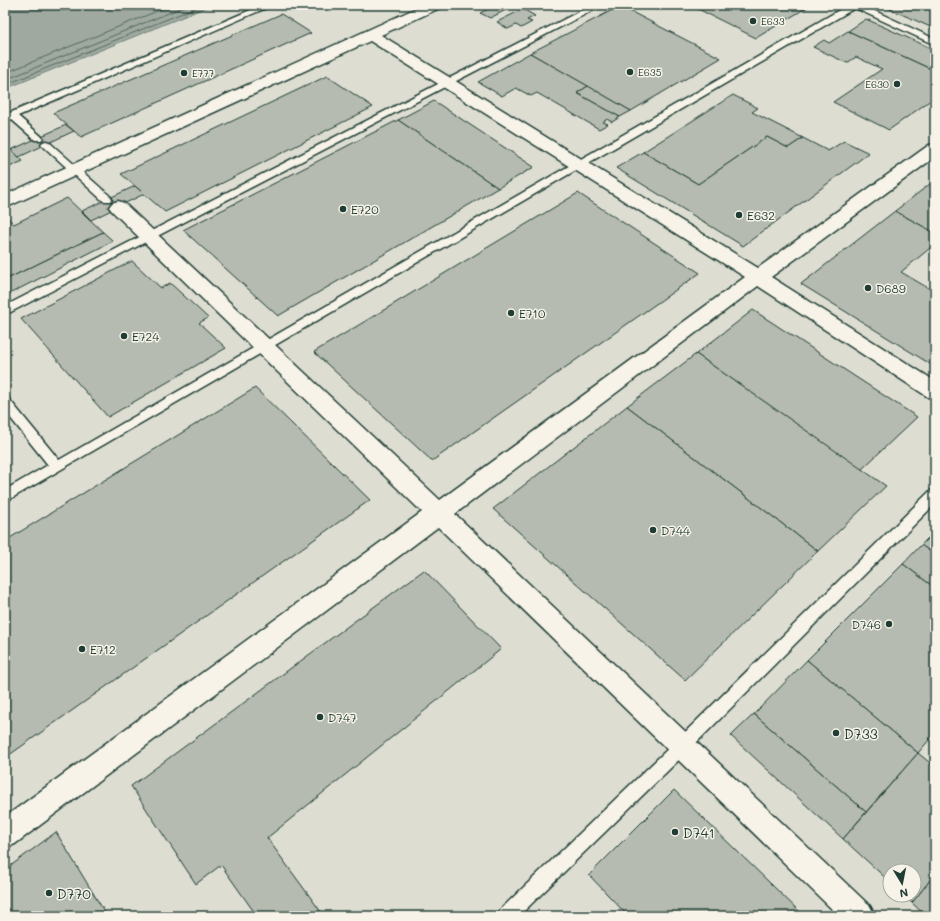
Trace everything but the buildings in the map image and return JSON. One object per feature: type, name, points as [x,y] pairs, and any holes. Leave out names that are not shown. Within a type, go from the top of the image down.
[{"type":"street","points":[[5,202],[435,5]]},
{"type":"street","points":[[371,35],[758,277],[935,391]]},
{"type":"street","points":[[5,834],[758,277],[935,149]]},
{"type":"street","points":[[112,203],[439,513],[860,916]]},
{"type":"lane","points":[[8,116],[269,5]]},
{"type":"lane","points":[[5,311],[599,5]]},
{"type":"lane","points":[[834,5],[851,7],[935,42]]},
{"type":"lane","points":[[5,498],[578,164],[851,7]]},
{"type":"lane","points":[[8,116],[42,141],[112,203]]},
{"type":"lane","points":[[5,402],[57,467]]},
{"type":"lane","points":[[506,916],[682,746],[935,495]]},
{"type":"shaded area","points":[[214,5],[935,5],[935,916],[5,916],[5,90]]},
{"type":"water","points":[[5,5],[212,5],[5,89]]},
{"type":"place","name":"E633","points":[[753,21]]},
{"type":"place","name":"E635","points":[[630,72]]},
{"type":"place","name":"E777","points":[[184,73]]},
{"type":"place","name":"E630","points":[[897,84]]},
{"type":"place","name":"E720","points":[[343,209]]},
{"type":"place","name":"E632","points":[[739,215]]},
{"type":"place","name":"D689","points":[[868,288]]},
{"type":"place","name":"E710","points":[[511,313]]},
{"type":"place","name":"E724","points":[[124,336]]},
{"type":"place","name":"D744","points":[[653,530]]},
{"type":"place","name":"D746","points":[[889,624]]},
{"type":"place","name":"E712","points":[[82,649]]},
{"type":"place","name":"D747","points":[[320,717]]},
{"type":"place","name":"D733","points":[[836,733]]},
{"type":"place","name":"D741","points":[[675,832]]},
{"type":"place","name":"D770","points":[[49,893]]}]
